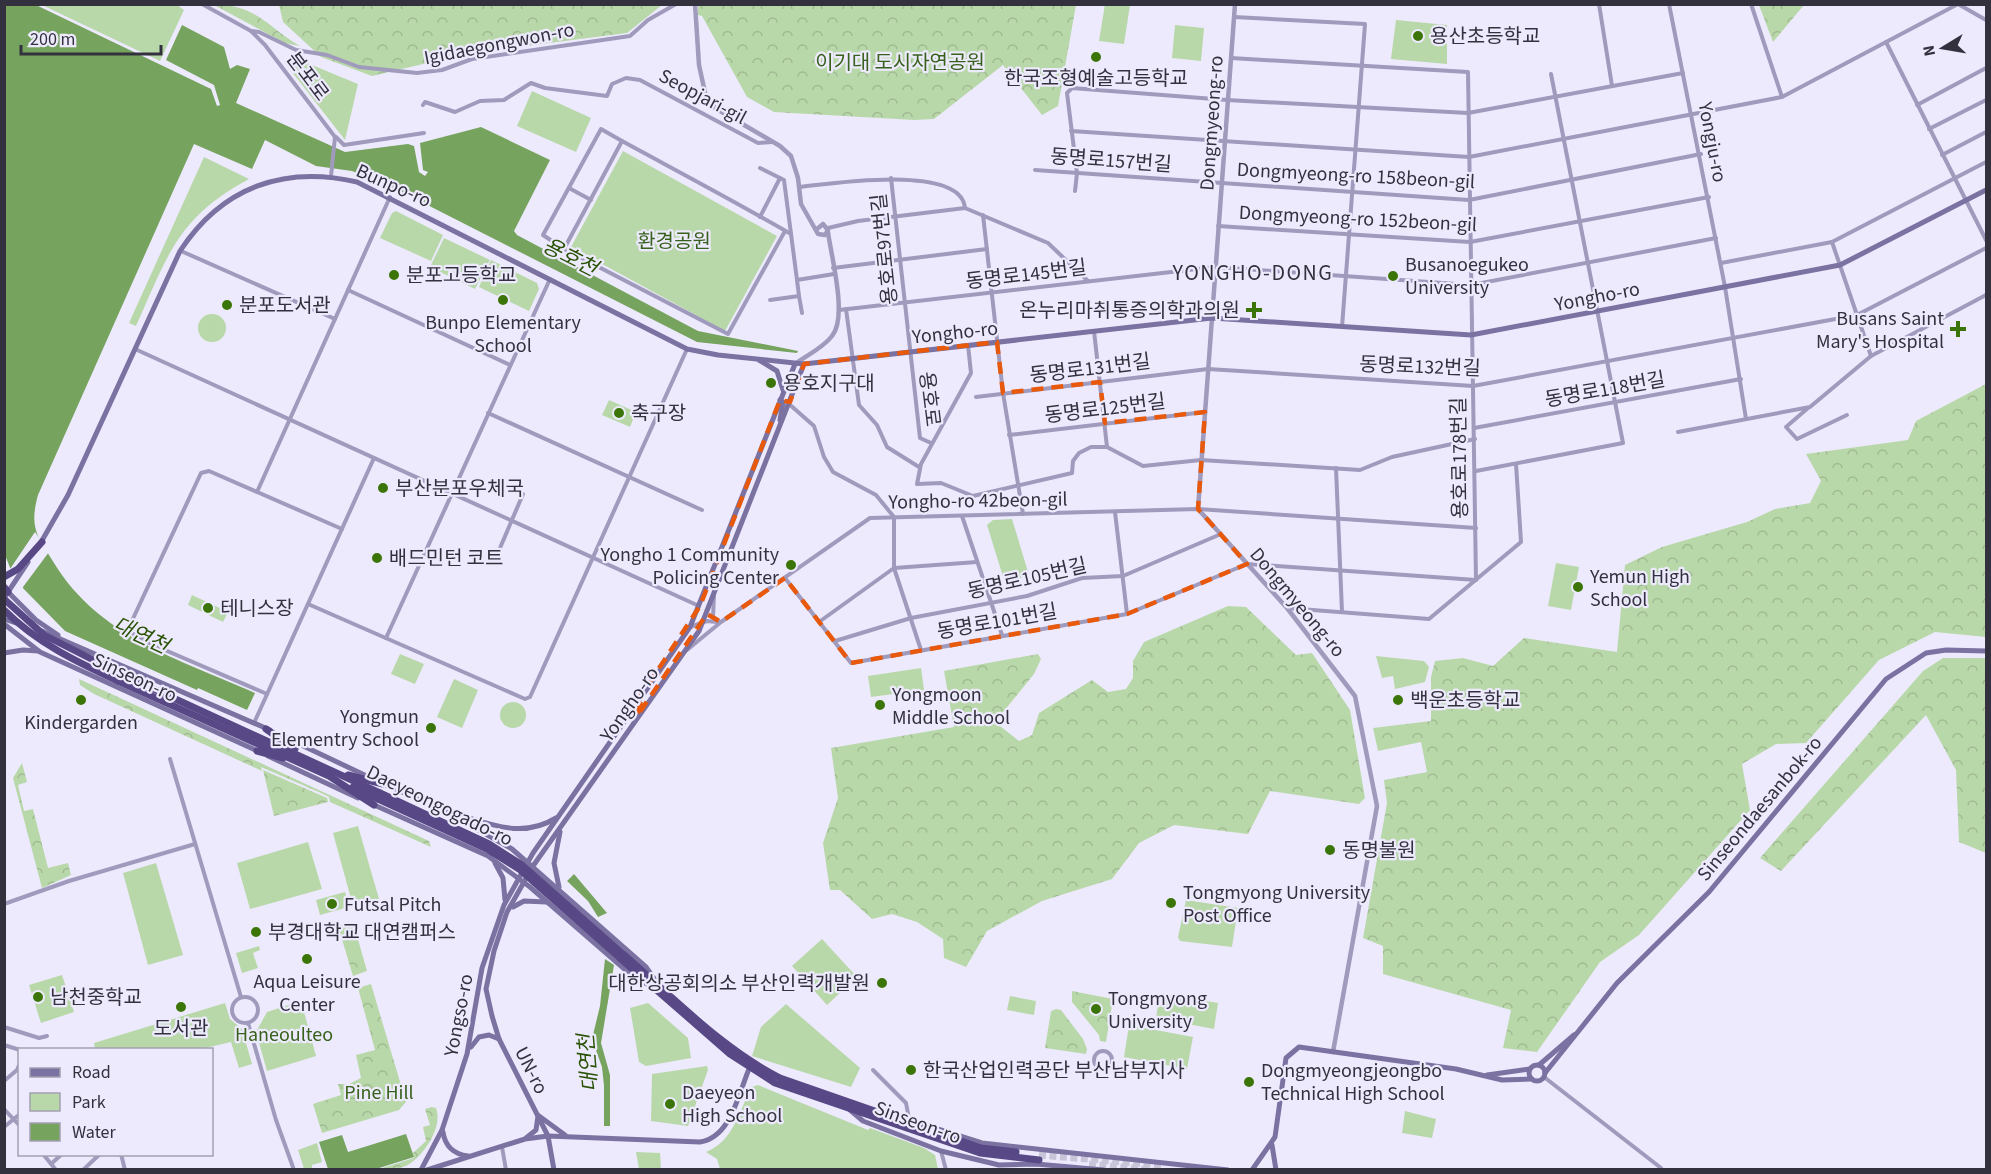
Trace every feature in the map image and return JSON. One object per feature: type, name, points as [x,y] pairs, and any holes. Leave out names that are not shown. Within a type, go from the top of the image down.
[{"type":"highway","points":[[10,578],[42,542]]},
{"type":"highway","points":[[5,594],[44,635],[120,677]]},
{"type":"highway","points":[[4,610],[66,657],[120,677],[331,773],[383,784]]},
{"type":"highway","points":[[266,729],[307,762]]},
{"type":"highway","points":[[257,751],[307,762]]},
{"type":"highway","name":"Daeyeongogado-ro","points":[[331,773],[378,799],[487,849],[519,869],[657,986]]},
{"type":"highway","points":[[657,986],[749,1069],[775,1083],[849,1107]]},
{"type":"highway","points":[[657,986],[752,1064],[849,1107]]},
{"type":"highway","name":"Sinseon-ro","points":[[849,1107],[980,1153],[1039,1157]]},
{"type":"main road","name":"Bunpo-ro","points":[[42,542],[68,495],[180,250],[204,220],[247,189],[276,179],[332,173],[357,182],[687,349],[758,360],[804,364]]},
{"type":"main road","name":"Yongho-ro","points":[[529,866],[565,823],[703,623],[804,364],[1212,318],[1471,335],[1840,265],[1986,190]]},
{"type":"main road","points":[[758,360],[777,371],[782,379],[783,392]]},
{"type":"main road","name":"Yongho-ro","points":[[529,866],[618,727],[690,627],[795,364]]},
{"type":"main road","points":[[780,400],[783,402],[781,424]]},
{"type":"main road","points":[[10,578],[5,594],[69,643]]},
{"type":"main road","name":"Sinseon-ro","points":[[4,619],[69,643],[254,723],[445,811]]},
{"type":"main road","name":"Sinseon-ro","points":[[4,624],[39,652],[257,751],[378,799],[488,856],[550,903],[636,979],[657,986]]},
{"type":"main road","points":[[4,653],[23,650],[39,652]]},
{"type":"main road","name":"Sinseondaesanbok-ro","points":[[1333,1052],[1487,1075],[1502,1080],[1532,1079],[1538,1081],[1617,983],[1709,892],[1886,679],[1926,653],[1946,650],[1986,651]]},
{"type":"main road","points":[[638,700],[641,698],[644,700],[638,716]]},
{"type":"main road","points":[[616,746],[610,747],[618,727]]},
{"type":"main road","points":[[445,811],[517,830],[536,828],[560,816]]},
{"type":"main road","points":[[445,811],[494,837],[561,891],[646,967],[657,986]]},
{"type":"main road","points":[[561,891],[555,876],[555,853],[558,836],[565,823]]},
{"type":"main road","points":[[538,858],[555,853]]},
{"type":"main road","points":[[488,856],[496,864],[503,878],[504,905]]},
{"type":"main road","name":"Yongso-ro","points":[[421,1170],[442,1130],[467,1054],[482,968],[504,905],[529,866]]},
{"type":"main road","name":"Yongso-ro","points":[[499,1039],[486,989],[488,972],[507,912],[521,879]]},
{"type":"main road","points":[[507,912],[516,903],[524,901],[541,900],[550,903]]},
{"type":"main road","name":"Sinseondaesanbok-ro","points":[[1487,1075],[1530,1069],[1539,1065],[1578,1032]]},
{"type":"main road","points":[[467,1054],[479,1037],[489,1035],[499,1039]]},
{"type":"main road","name":"UN-ro","points":[[499,1039],[548,1136]]},
{"type":"main road","points":[[1275,1170],[1272,1143],[1286,1058],[1299,1047],[1333,1052]]},
{"type":"main road","points":[[1539,1065],[1544,1075]]},
{"type":"main road","points":[[431,1169],[525,1139],[548,1136],[600,1136],[700,1142],[713,1140],[723,1131],[749,1069]]},
{"type":"main road","points":[[1530,1069],[1532,1079]]},
{"type":"main road","points":[[849,1107],[868,1105],[982,1143],[1228,1170]]},
{"type":"main road","name":"Sinseon-ro","points":[[849,1107],[863,1121],[941,1151],[1009,1166],[1036,1164],[1104,1170]]},
{"type":"main road","points":[[538,1114],[565,1135]]},
{"type":"main road","points":[[525,1139],[536,1130],[538,1114]]},
{"type":"main road","points":[[442,1130],[444,1140],[454,1152],[471,1156]]},
{"type":"main road","points":[[548,1136],[554,1170]]},
{"type":"main road","points":[[1252,1170],[1272,1143]]},
{"type":"street","points":[[202,4],[251,32]]},
{"type":"street","name":"Igidaegongwon-ro","points":[[251,32],[259,32],[296,50],[327,55],[359,66],[417,74],[442,70],[472,59],[630,36],[648,20],[676,4]]},
{"type":"street","points":[[695,4],[700,74],[706,97],[715,108],[791,156],[801,204],[831,251]]},
{"type":"street","name":"Dongmyeong-ro","points":[[1234,4],[1198,509],[1287,608],[1355,696],[1377,806],[1333,1052]]},
{"type":"street","points":[[1599,4],[1612,86]]},
{"type":"street","name":"Yongju-ro","points":[[1669,4],[1709,197],[1746,419]]},
{"type":"street","points":[[1751,4],[1782,97]]},
{"type":"street","points":[[1071,131],[1468,157],[1782,97],[1958,4],[1986,20]]},
{"type":"street","points":[[1233,17],[1365,24],[1342,327]]},
{"type":"street","name":"분포로","points":[[251,32],[265,45],[335,140]]},
{"type":"street","points":[[1886,42],[1964,201],[1986,240]]},
{"type":"street","points":[[1230,58],[1362,66]]},
{"type":"street","name":"용호로178번길","points":[[1362,66],[1468,72],[1476,580]]},
{"type":"street","points":[[1917,105],[1986,68]]},
{"type":"street","points":[[1075,191],[1077,173],[1067,93],[1072,88],[1227,100],[1468,113],[1683,73]]},
{"type":"street","points":[[1476,471],[1623,443],[1551,74]]},
{"type":"street","name":"Seopjari-gil","points":[[423,105],[425,102],[433,103],[455,112],[480,100],[504,100],[531,83],[546,88],[607,96],[612,84],[626,78],[640,80],[758,143],[772,142]]},
{"type":"street","points":[[1929,129],[1986,100]]},
{"type":"street","points":[[785,231],[728,334],[564,249],[543,235],[600,129],[791,234]]},
{"type":"street","points":[[1942,155],[1986,132]]},
{"type":"street","points":[[332,173],[335,140],[344,145],[424,133]]},
{"type":"street","points":[[564,249],[622,141]]},
{"type":"street","name":"Dongmyeong-ro 158beon-gil","points":[[1221,183],[1469,200],[1701,154]]},
{"type":"street","points":[[1721,263],[1832,242],[1986,162]]},
{"type":"street","points":[[760,168],[784,180],[802,313]]},
{"type":"street","name":"동명로157번길","points":[[1035,170],[1221,183]]},
{"type":"street","points":[[760,217],[780,178]]},
{"type":"street","points":[[799,187],[891,178],[951,188],[964,201],[965,208]]},
{"type":"street","name":"용호로97번길","points":[[891,178],[909,352]]},
{"type":"street","points":[[569,188],[591,200]]},
{"type":"street","points":[[257,492],[390,197]]},
{"type":"street","name":"Dongmyeong-ro 152beon-gil","points":[[1218,226],[1470,242],[1709,197]]},
{"type":"street","points":[[822,236],[828,230],[965,208],[1048,243],[1089,281]]},
{"type":"street","points":[[983,215],[1003,393],[1023,514]]},
{"type":"street","points":[[795,364],[834,335],[838,327],[839,310],[828,230],[810,220]]},
{"type":"street","points":[[816,229],[820,224]]},
{"type":"street","name":"동명로145번길","points":[[839,310],[1215,267],[1471,285],[1716,238]]},
{"type":"street","points":[[1832,242],[1871,356]]},
{"type":"street","name":"동명로132번길","points":[[1208,369],[1473,386],[1857,315],[1986,248]]},
{"type":"street","points":[[797,280],[900,260],[987,249]]},
{"type":"street","points":[[180,250],[335,319]]},
{"type":"street","points":[[386,638],[550,279]]},
{"type":"street","points":[[348,290],[510,365]]},
{"type":"street","points":[[1847,415],[1797,440],[1786,427],[1871,356],[1986,295]]},
{"type":"street","points":[[770,300],[799,296]]},
{"type":"street","points":[[846,309],[859,405],[877,424],[887,447],[919,467]]},
{"type":"street","points":[[1094,331],[1107,447]]},
{"type":"street","points":[[968,345],[972,373],[919,467],[917,484],[941,483],[973,496],[1072,473],[1073,461],[1078,453],[1091,447],[1107,447],[1143,466],[1201,460],[1360,470],[1392,457],[1475,439]]},
{"type":"street","points":[[134,348],[700,606]]},
{"type":"street","points":[[308,604],[525,699],[530,697],[687,349]]},
{"type":"street","points":[[804,364],[815,350]]},
{"type":"street","name":"용호로","points":[[909,352],[920,438],[931,443]]},
{"type":"street","name":"동명로131번길","points":[[976,397],[1208,369]]},
{"type":"street","name":"동명로118번길","points":[[1474,428],[1741,379]]},
{"type":"street","points":[[789,404],[814,426],[824,457],[833,472],[876,495],[894,517],[894,568],[921,650]]},
{"type":"street","points":[[1678,432],[1810,407]]},
{"type":"street","name":"동명로125번길","points":[[1009,435],[1205,412]]},
{"type":"street","points":[[488,413],[702,510]]},
{"type":"street","points":[[254,723],[374,458]]},
{"type":"street","points":[[1287,608],[1430,619],[1521,542],[1516,464]]},
{"type":"street","points":[[1336,468],[1342,612]]},
{"type":"street","points":[[267,694],[144,640],[132,633],[130,625],[198,476],[209,471],[342,529]]},
{"type":"street","points":[[500,548],[523,494]]},
{"type":"street","name":"Yongho-ro 42beon-gil","points":[[683,653],[719,622],[870,518],[1198,509],[1476,528]]},
{"type":"street","points":[[1115,512],[1127,614]]},
{"type":"street","points":[[962,516],[1002,635]]},
{"type":"street","name":"동명로105번길","points":[[835,641],[911,618],[1027,596],[1082,578],[1123,576],[1221,534]]},
{"type":"street","points":[[819,621],[894,568],[977,562]]},
{"type":"street","points":[[1247,564],[1476,580]]},
{"type":"street","name":"동명로101번길","points":[[785,578],[851,663],[1127,614],[1247,564]]},
{"type":"street","points":[[714,596],[713,617],[719,622]]},
{"type":"street","points":[[690,627],[719,622]]},
{"type":"street","points":[[703,623],[708,625],[706,635]]},
{"type":"street","points":[[170,759],[241,997]]},
{"type":"street","points":[[4,904],[69,881],[195,844]]},
{"type":"street","points":[[241,997],[251,998],[257,1006],[256,1016],[248,1023],[239,1022],[231,1012],[232,1004],[241,997]]},
{"type":"street","points":[[248,1023],[276,1120],[294,1170]]},
{"type":"street","points":[[4,1027],[39,1038],[47,1036]]},
{"type":"street","points":[[1104,1051],[1111,1056],[1109,1067],[1100,1068],[1095,1065],[1094,1059],[1099,1052],[1104,1051]]},
{"type":"street","points":[[4,1081],[18,1068]]},
{"type":"street","points":[[873,1070],[906,1103],[909,1119]]},
{"type":"street","points":[[1544,1075],[1661,1168]]},
{"type":"street","points":[[4,1109],[18,1124]]},
{"type":"street","points":[[4,1126],[18,1115]]},
{"type":"street","points":[[502,1147],[506,1170]]},
{"type":"street","points":[[941,1151],[946,1170]]},
{"type":"street","points":[[44,1156],[56,1170]]},
{"type":"street","points":[[51,1164],[61,1156]]},
{"type":"street","points":[[83,1170],[99,1156]]},
{"type":"highlighted area","points":[[997,342],[1003,393],[1100,382],[1105,423],[1205,412],[1198,509],[1247,564],[1127,614],[851,663],[785,578],[721,622],[707,614],[637,716],[642,697],[638,700],[700,606],[780,400],[790,402],[804,364]]},
{"type":"green space","points":[[176,4],[184,10],[160,61],[42,5]]},
{"type":"green space","name":"이기대 도시자연공원","points":[[698,4],[1076,5],[1058,106],[1042,115],[1003,65],[934,119],[914,120],[774,112],[747,97],[702,16],[698,15]]},
{"type":"green space","points":[[1105,4],[1130,5],[1124,44],[1099,41]]},
{"type":"green space","points":[[1804,4],[1773,42],[1759,5]]},
{"type":"green space","points":[[214,5],[240,8],[251,12],[300,46],[285,43]]},
{"type":"green space","points":[[279,5],[662,5],[627,33],[470,53],[372,76],[321,57],[283,22]]},
{"type":"green space","points":[[1396,20],[1447,25],[1447,64],[1391,59]]},
{"type":"green space","points":[[1175,25],[1204,28],[1201,61],[1172,58]]},
{"type":"green space","points":[[290,56],[358,84],[345,140],[285,63]]},
{"type":"green space","points":[[532,91],[591,118],[576,152],[517,126]]},
{"type":"green space","name":"환경공원","points":[[623,151],[777,236],[725,331],[571,247]]},
{"type":"green space","points":[[204,157],[249,179],[205,208],[190,224],[167,259],[136,326],[129,323]]},
{"type":"green space","points":[[396,211],[443,235],[431,261],[380,238],[392,213]]},
{"type":"green space","points":[[444,238],[490,260],[475,289],[430,267]]},
{"type":"green space","points":[[491,260],[537,283],[539,289],[529,311],[479,287]]},
{"type":"green space","points":[[212,314],[222,318],[226,328],[222,338],[212,342],[202,338],[198,328],[202,318]]},
{"type":"green space","points":[[1986,384],[1986,637],[1935,632],[1879,660],[1806,743],[1776,744],[1742,764],[1750,810],[1639,935],[1600,962],[1537,1052],[1503,1048],[1511,1010],[1383,974],[1383,946],[1363,938],[1387,803],[1384,780],[1427,772],[1421,742],[1378,751],[1373,728],[1431,721],[1431,677],[1435,661],[1463,658],[1493,666],[1524,638],[1617,652],[1625,565],[1662,547],[1747,522],[1775,509],[1810,503],[1821,481],[1806,454],[1908,440],[1916,421]]},
{"type":"green space","name":"축구장","points":[[609,400],[636,412],[630,427],[602,415]]},
{"type":"green space","points":[[1012,519],[1029,575],[1005,583],[987,525],[993,520]]},
{"type":"green space","points":[[1556,563],[1579,567],[1571,610],[1548,606]]},
{"type":"green space","name":"테니스장","points":[[192,595],[228,612],[223,622],[188,605]]},
{"type":"green space","points":[[1228,606],[1246,607],[1296,655],[1312,653],[1350,710],[1365,798],[1359,804],[1270,791],[1248,834],[1174,825],[1139,843],[1112,879],[1042,901],[987,931],[966,967],[944,958],[943,939],[917,922],[892,914],[872,919],[840,890],[830,890],[823,843],[838,798],[831,748],[954,727],[944,671],[1038,654],[1041,659],[1034,674],[995,722],[1019,741],[1032,735],[1039,713],[1092,680],[1108,692],[1126,689],[1133,678],[1133,661],[1144,642]]},
{"type":"green space","points":[[400,654],[424,664],[415,684],[391,674]]},
{"type":"green space","points":[[1376,656],[1424,661],[1429,667],[1425,682],[1395,689],[1393,676],[1382,678]]},
{"type":"green space","points":[[1943,658],[1986,658],[1986,853],[1959,842],[1956,770],[1926,715],[1781,871],[1760,858],[1923,671]]},
{"type":"green space","points":[[921,668],[924,690],[871,697],[868,676]]},
{"type":"green space","points":[[79,679],[429,841],[431,847],[330,802],[329,797],[321,793],[261,767],[262,771],[94,694],[80,685]]},
{"type":"green space","points":[[454,679],[478,690],[462,728],[437,717]]},
{"type":"green space","points":[[513,702],[522,706],[526,715],[522,724],[513,728],[504,724],[500,715],[504,706]]},
{"type":"green space","points":[[22,763],[27,782],[18,785],[24,811],[33,809],[48,868],[68,863],[71,875],[42,888],[13,778]]},
{"type":"green space","points":[[263,770],[327,798],[328,802],[274,816]]},
{"type":"green space","points":[[358,826],[379,899],[353,906],[333,833]]},
{"type":"green space","points":[[308,842],[322,889],[250,909],[237,863]]},
{"type":"green space","points":[[156,863],[183,955],[148,965],[123,873]]},
{"type":"green space","name":"Futsal Pitch","points":[[345,892],[349,907],[320,915],[316,900]]},
{"type":"green space","points":[[1186,900],[1238,908],[1232,947],[1180,941],[1178,937]]},
{"type":"green space","points":[[353,922],[367,971],[353,976],[338,926]]},
{"type":"green space","points":[[822,939],[857,977],[827,1005],[792,966]]},
{"type":"green space","points":[[259,946],[260,950],[253,953],[258,968],[242,973],[236,953]]},
{"type":"green space","points":[[62,975],[74,1012],[41,1023],[29,985]]},
{"type":"green space","name":"Pine Hill","points":[[371,984],[406,1102],[399,1110],[322,1133],[313,1104],[341,1095],[338,1084],[349,1084],[361,1078],[356,1055],[375,1050],[358,988]]},
{"type":"green space","points":[[1072,991],[1113,999],[1106,1042],[1100,1041],[1099,1035],[1072,1002]]},
{"type":"green space","points":[[1160,993],[1218,1003],[1214,1029],[1156,1018]]},
{"type":"green space","points":[[1010,996],[1036,1001],[1034,1015],[1007,1010]]},
{"type":"green space","name":"Haneoulteo","points":[[301,1001],[316,1056],[267,1071],[256,1032],[267,1012]]},
{"type":"green space","points":[[225,1003],[230,1019],[242,1029],[252,1064],[239,1068],[231,1042],[205,1048],[95,1048],[94,1043]]},
{"type":"green space","points":[[648,1003],[688,1038],[691,1058],[646,1066],[639,1062],[630,1008]]},
{"type":"green space","points":[[786,1004],[860,1068],[851,1087],[752,1056],[761,1027]]},
{"type":"green space","points":[[1061,1010],[1083,1039],[1087,1049],[1086,1054],[1045,1048],[1051,1011]]},
{"type":"green space","points":[[1129,1025],[1193,1037],[1187,1069],[1124,1057]]},
{"type":"green space","points":[[707,1066],[708,1070],[688,1126],[651,1121],[652,1074]]},
{"type":"green space","points":[[758,1085],[868,1130],[870,1128],[924,1148],[935,1155],[938,1169],[720,1169],[717,1159],[706,1152],[723,1141],[734,1125],[752,1087]]},
{"type":"green space","points":[[436,1108],[438,1115],[435,1130],[427,1146],[417,1158],[404,1167],[379,1169],[414,1158],[413,1153],[426,1141],[423,1127],[430,1125],[425,1109]]},
{"type":"green space","points":[[1405,1111],[1436,1119],[1432,1138],[1402,1133]]},
{"type":"green space","points":[[317,1143],[322,1162],[312,1165],[312,1169],[304,1169],[298,1150]]},
{"type":"green space","points":[[636,1152],[660,1153],[661,1169],[639,1169]]},
{"type":"water","points":[[5,5],[36,5],[211,89],[217,106],[220,105],[214,85],[166,60],[182,25],[224,47],[230,69],[237,65],[250,69],[236,103],[345,152],[408,144],[414,146],[419,172],[425,176],[428,172],[423,170],[420,143],[481,127],[550,160],[514,231],[517,235],[698,331],[798,351],[797,353],[697,342],[396,189],[352,171],[316,166],[265,140],[252,169],[194,144],[38,495],[34,516],[36,531],[48,554],[72,588],[94,610],[117,628],[143,643],[255,693],[247,710],[198,688],[197,690],[65,631],[15,580],[5,555]]},
{"type":"water","points":[[574,874],[607,913],[598,917],[588,901],[567,881]]},
{"type":"water","points":[[605,959],[614,965],[601,1043],[610,1075],[610,1126],[604,1126],[602,1067],[592,1039],[600,1006]]},
{"type":"water","points":[[406,1134],[414,1157],[376,1169],[328,1169],[319,1142],[342,1135],[348,1152]]},
{"type":"pier","points":[[328,171],[347,173],[375,180],[696,344],[795,356],[696,345],[366,178]]},
{"type":"pier","points":[[35,532],[49,552],[23,587],[23,593],[7,570],[10,569]]},
{"type":"tunnel","points":[[1039,1155],[1161,1165]]},
{"type":"tunnel","points":[[1089,1164],[1152,1170]]},
{"type":"place","name":"용산초등학교","points":[[1418,36]]},
{"type":"place","name":"한국조형예술고등학교","points":[[1096,57]]},
{"type":"place","name":"분포고등학교","points":[[394,275]]},
{"type":"place","name":"Busanoegukeo University","points":[[1393,276]]},
{"type":"place","name":"Bunpo Elementary School","points":[[503,300]]},
{"type":"place","name":"분포도서관","points":[[227,305]]},
{"type":"place","name":"온누리마취통증의학과의원","points":[[1254,310]]},
{"type":"place","name":"Busans Saint Mary's Hospital","points":[[1958,329]]},
{"type":"place","name":"용호지구대","points":[[771,383]]},
{"type":"place","name":"축구장","points":[[619,413]]},
{"type":"place","name":"부산분포우체국","points":[[383,488]]},
{"type":"place","name":"배드민턴 코트","points":[[377,558]]},
{"type":"place","name":"Yongho 1 Community Policing Center","points":[[791,565]]},
{"type":"place","name":"Yemun High School","points":[[1578,587]]},
{"type":"place","name":"테니스장","points":[[208,608]]},
{"type":"place","name":"Kindergarden","points":[[81,700]]},
{"type":"place","name":"백운초등학교","points":[[1398,700]]},
{"type":"place","name":"Yongmoon Middle School","points":[[880,705]]},
{"type":"place","name":"Yongmun Elementry School","points":[[431,728]]},
{"type":"place","name":"동명불원","points":[[1330,850]]},
{"type":"place","name":"Tongmyong University Post Office","points":[[1171,903]]},
{"type":"place","name":"Futsal Pitch","points":[[332,904]]},
{"type":"place","name":"부경대학교 대연캠퍼스","points":[[256,932]]},
{"type":"place","name":"Aqua Leisure Center","points":[[307,959]]},
{"type":"place","name":"대한상공회의소 부산인력개발원","points":[[882,983]]},
{"type":"place","name":"남천중학교","points":[[38,997]]},
{"type":"place","name":"도서관","points":[[181,1007]]},
{"type":"place","name":"Tongmyong University","points":[[1096,1009]]},
{"type":"place","name":"한국산업인력공단 부산남부지사","points":[[911,1070]]},
{"type":"place","name":"Dongmyeongjeongbo Technical High School","points":[[1249,1082]]},
{"type":"place","name":"Daeyeon High School","points":[[670,1104]]},
{"type":"district","name":"YONGHO-DONG","points":[[1253,272]]},
{"type":"water label","name":"용호천","points":[[570,257]]},
{"type":"water label","name":"대연천","points":[[141,635]]},
{"type":"water label","name":"대연천","points":[[588,1063]]}]
